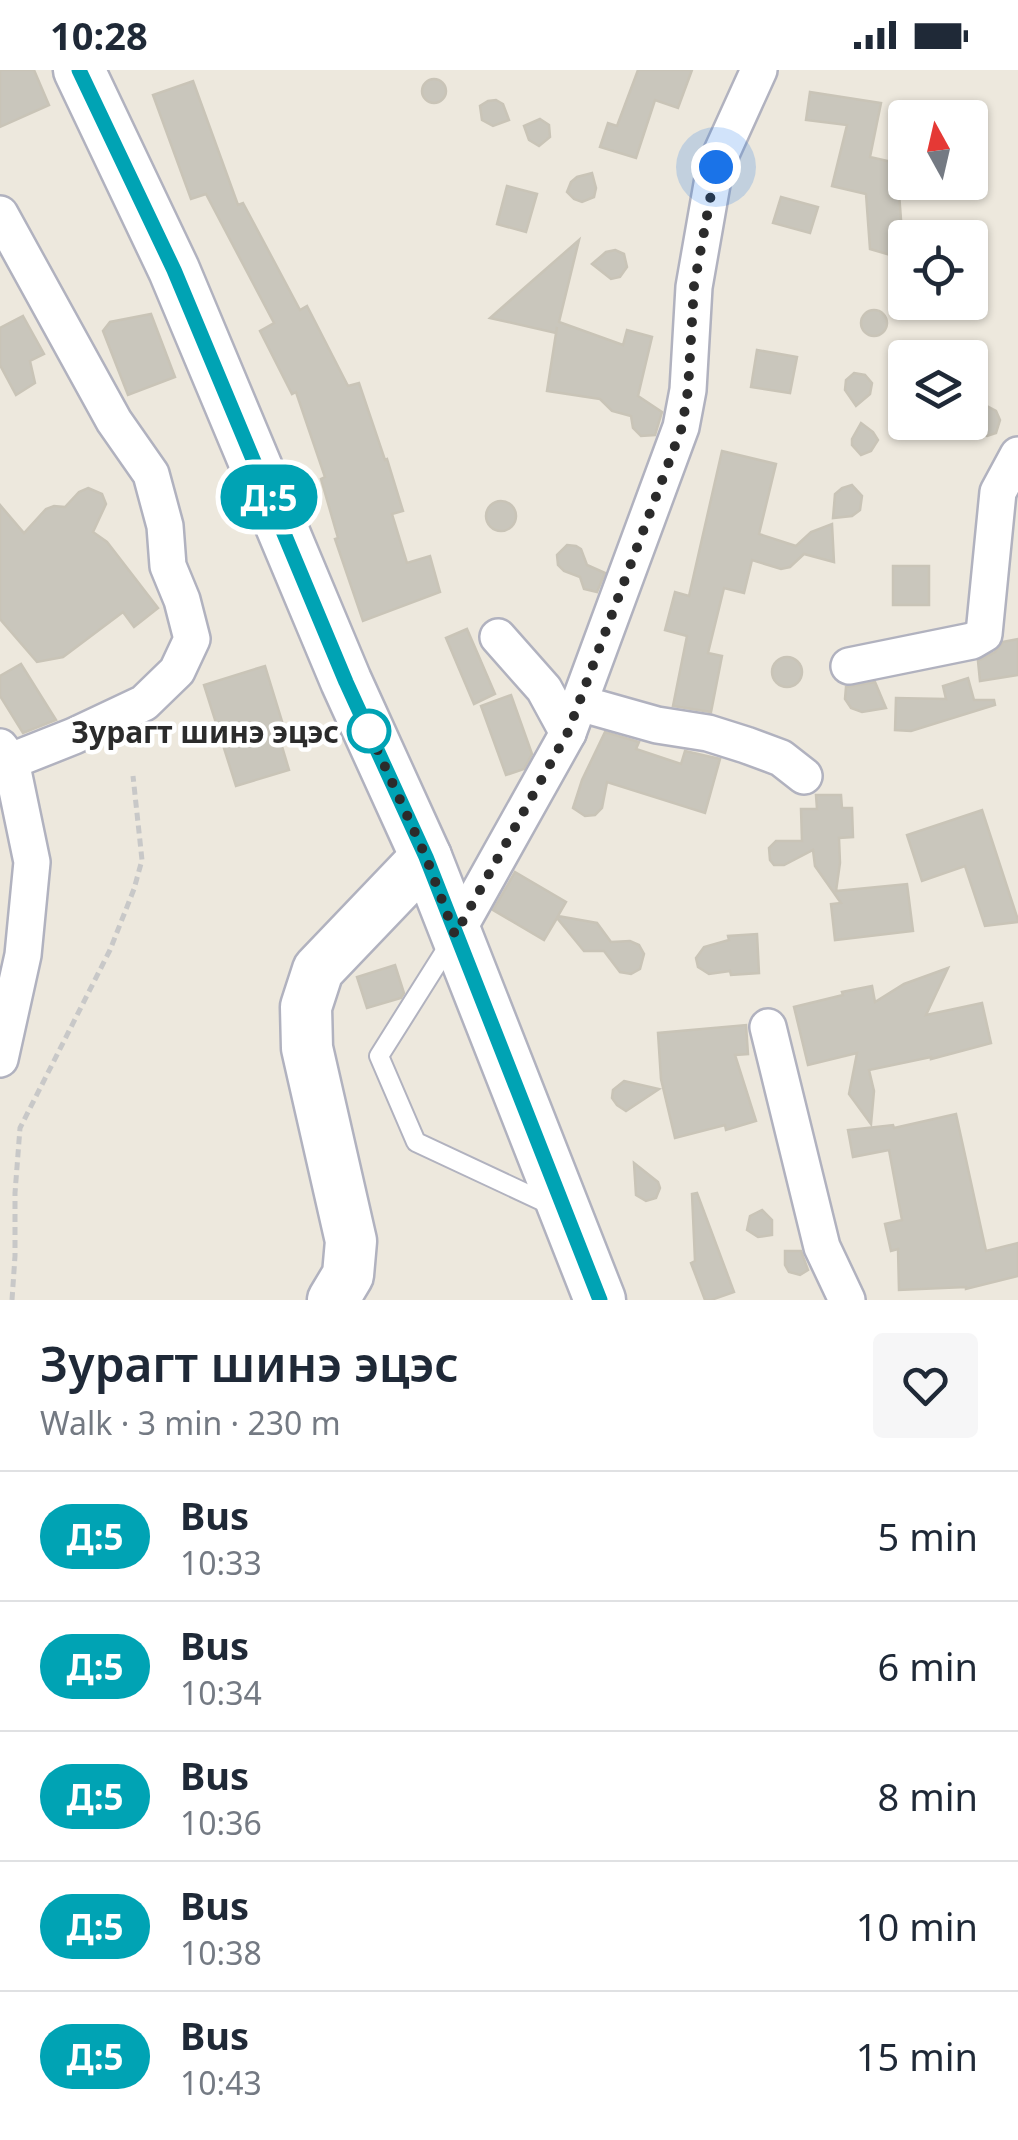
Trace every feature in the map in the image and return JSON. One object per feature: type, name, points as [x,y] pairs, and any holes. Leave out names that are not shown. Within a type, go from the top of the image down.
[{"type":"main road","points":[[79,70],[174,270],[346,682],[426,857],[600,1300]]},
{"type":"main road","points":[[333,1300],[348,1275],[351,1241],[307,1048],[306,1007],[318,970],[426,857]]},
{"type":"street","points":[[455,935],[573,718],[682,427],[694,286],[716,167],[758,70]]},
{"type":"street","points":[[0,214],[114,421],[151,474],[165,526],[168,566],[192,639],[178,671],[144,702],[74,736],[5,754],[32,862],[23,955],[0,1060]]},
{"type":"street","points":[[849,666],[972,641],[984,634],[998,492],[1018,455]]},
{"type":"street","points":[[498,637],[573,718],[708,733],[781,758],[804,776]]},
{"type":"street","points":[[768,1027],[822,1247],[847,1300]]},
{"type":"lane","points":[[455,935],[378,1056],[416,1142],[564,1211]]},
{"type":"path","points":[[12,1300],[20,1128],[102,966],[134,889],[142,860],[133,776]]},
{"type":"building","points":[[0,70],[34,70],[49,105],[0,127]]},
{"type":"building","points":[[638,70],[692,70],[678,108],[655,100],[636,158],[600,147],[608,123],[617,126]]},
{"type":"building","points":[[434,79],[443,82],[443,100],[434,103],[425,100],[422,91],[425,82]]},
{"type":"building","points":[[193,81],[238,205],[243,203],[300,310],[307,306],[348,386],[359,383],[403,511],[392,514],[407,563],[430,556],[440,592],[363,621],[335,539],[338,538],[321,479],[325,477],[296,392],[292,394],[260,331],[274,323],[206,194],[191,199],[153,95]]},
{"type":"building","points":[[810,92],[881,103],[870,157],[888,161],[888,200],[900,200],[901,220],[888,220],[888,254],[870,249],[866,194],[832,186],[847,125],[806,120]]},
{"type":"building","points":[[496,100],[503,104],[509,120],[493,126],[482,120],[480,106]]},
{"type":"building","points":[[540,119],[549,125],[550,137],[539,146],[529,140],[524,126]]},
{"type":"building","points":[[592,173],[594,197],[582,202],[574,199],[567,192],[571,182]]},
{"type":"building","points":[[507,186],[537,194],[526,232],[497,224]]},
{"type":"building","points":[[781,197],[818,207],[810,233],[773,223]]},
{"type":"building","points":[[579,240],[559,322],[623,345],[627,330],[652,337],[638,396],[662,412],[655,435],[641,436],[633,428],[631,416],[612,411],[600,399],[547,391],[557,327],[556,333],[490,318]]},
{"type":"building","points":[[615,250],[624,254],[627,267],[620,277],[611,279],[592,264]]},
{"type":"building","points":[[874,310],[883,314],[887,323],[883,332],[874,336],[865,332],[861,323],[865,314]]},
{"type":"building","points":[[151,314],[175,377],[128,395],[103,331],[110,322]]},
{"type":"building","points":[[23,316],[44,354],[30,361],[35,383],[16,395],[0,365],[0,328]]},
{"type":"building","points":[[757,350],[797,357],[790,393],[751,387]]},
{"type":"building","points":[[854,373],[865,375],[872,383],[870,394],[856,406],[845,390],[846,380]]},
{"type":"building","points":[[988,407],[996,411],[1000,420],[996,433],[988,436]]},
{"type":"building","points":[[861,423],[878,440],[871,451],[861,455],[852,439]]},
{"type":"building","points":[[722,451],[776,464],[759,534],[796,546],[811,532],[832,524],[834,562],[804,554],[790,567],[781,569],[752,560],[744,593],[724,588],[708,653],[722,656],[711,712],[673,706],[687,636],[665,630],[675,592],[689,596]]},
{"type":"building","points":[[852,485],[862,496],[860,510],[852,516],[833,518],[835,494]]},
{"type":"building","points":[[88,488],[102,494],[106,504],[93,532],[107,542],[158,608],[134,627],[123,612],[63,657],[37,662],[0,619],[0,505],[24,533],[46,509],[65,507]]},
{"type":"building","points":[[501,501],[512,505],[516,516],[512,527],[501,531],[490,527],[486,516],[490,505]]},
{"type":"building","points":[[567,545],[581,549],[587,565],[605,573],[597,592],[584,589],[580,577],[558,565],[557,555]]},
{"type":"building","points":[[893,566],[929,566],[929,605],[893,605]]},
{"type":"building","points":[[467,629],[495,694],[474,704],[446,638]]},
{"type":"building","points":[[1018,639],[1018,675],[980,681],[978,661],[995,652],[1003,642]]},
{"type":"building","points":[[787,657],[798,661],[802,672],[798,683],[787,687],[776,683],[772,672],[776,661]]},
{"type":"building","points":[[21,664],[56,720],[23,733],[0,696],[0,676]]},
{"type":"building","points":[[265,666],[288,741],[281,743],[289,770],[236,786],[204,685]]},
{"type":"building","points":[[968,678],[974,700],[994,700],[995,705],[911,731],[895,730],[896,698],[946,699],[943,686]]},
{"type":"building","points":[[875,682],[886,708],[862,712],[851,708],[845,699],[846,687]]},
{"type":"building","points":[[511,695],[532,754],[524,769],[506,775],[481,706]]},
{"type":"building","points":[[605,732],[639,742],[636,749],[681,764],[685,751],[720,759],[705,813],[607,782],[602,808],[595,815],[585,816],[573,808]]},
{"type":"building","points":[[816,795],[841,795],[842,808],[852,808],[853,837],[839,838],[836,891],[907,884],[913,931],[835,940],[831,904],[841,903],[815,866],[813,850],[784,865],[774,865],[770,860],[769,848],[776,841],[802,841],[801,809],[817,809]]},
{"type":"building","points":[[982,810],[1018,922],[985,926],[965,866],[922,881],[907,835]]},
{"type":"building","points":[[515,872],[566,902],[558,916],[597,923],[611,942],[630,941],[639,945],[644,954],[640,969],[631,974],[620,972],[604,951],[584,951],[557,918],[544,940],[493,910]]},
{"type":"building","points":[[757,934],[759,973],[709,974],[698,967],[696,958],[704,947],[729,940],[728,936]]},
{"type":"building","points":[[395,965],[404,993],[401,998],[367,1008],[357,977]]},
{"type":"building","points":[[948,968],[926,1015],[982,1003],[991,1043],[869,1070],[874,1091],[871,1124],[849,1094],[857,1053],[808,1065],[794,1007],[872,986],[875,1002],[904,984]]},
{"type":"building","points":[[746,1025],[748,1054],[735,1055],[756,1121],[675,1138],[661,1079],[658,1033]]},
{"type":"building","points":[[624,1081],[659,1089],[626,1111],[612,1098],[613,1090]]},
{"type":"building","points":[[956,1114],[986,1251],[1018,1243],[1018,1276],[966,1289],[899,1290],[898,1249],[891,1251],[885,1224],[902,1220],[889,1150],[853,1157],[848,1130],[893,1125],[894,1128]]},
{"type":"building","points":[[634,1163],[658,1182],[656,1198],[646,1201],[636,1195]]},
{"type":"building","points":[[697,1193],[734,1292],[711,1300],[705,1300],[691,1263],[695,1261],[692,1194]]},
{"type":"building","points":[[762,1210],[772,1220],[772,1235],[758,1237],[747,1230],[750,1216]]},
{"type":"building","points":[[785,1251],[801,1251],[808,1270],[800,1275],[789,1272]]},
{"type":"bus line","name":"Д:5","points":[[79,70],[174,270],[346,682],[426,857],[600,1300]]},
{"type":"place","name":"Зурагт шинэ эцэс","points":[[369,731]]},
{"type":"route","points":[[369,731],[362,716],[426,857],[455,935],[568,732],[682,427],[694,286],[716,167]]}]
